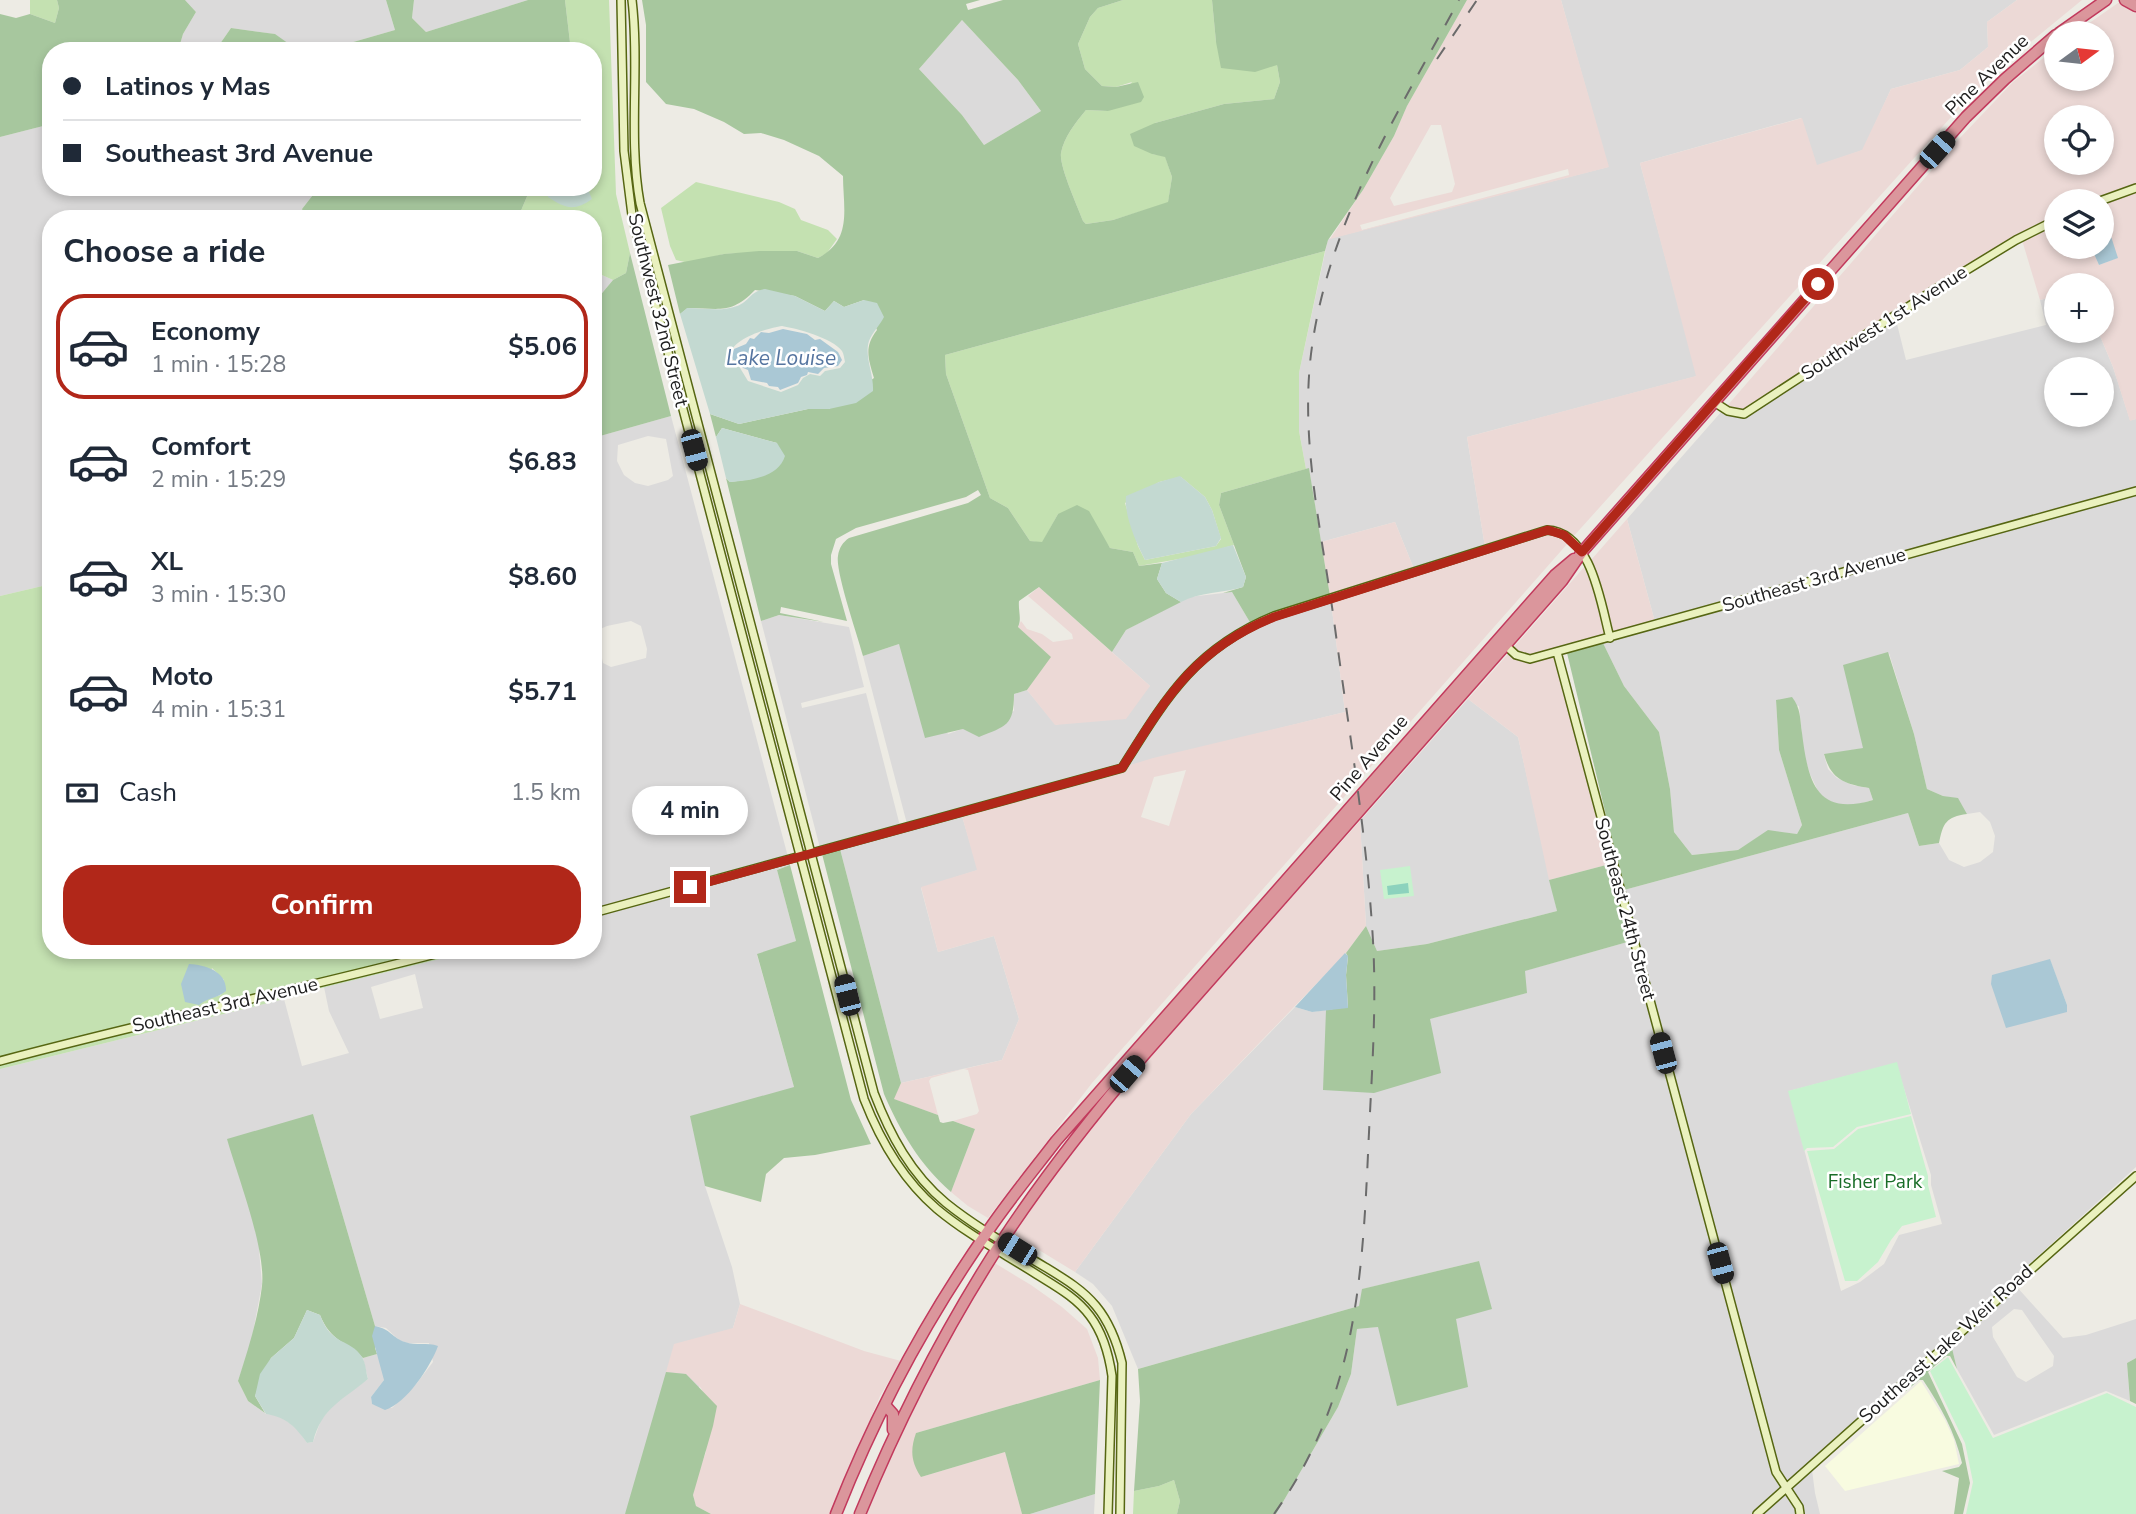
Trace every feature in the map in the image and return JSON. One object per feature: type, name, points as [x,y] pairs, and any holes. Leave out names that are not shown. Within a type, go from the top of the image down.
[{"type":"highway","points":[[2105,0],[2115,0]]},
{"type":"highway","name":"Pine Avenue","points":[[2076,21],[2105,0]]},
{"type":"highway","points":[[2125,0],[2136,6]]},
{"type":"highway","name":"Pine Avenue","points":[[1190,995],[1502,642],[1555,575],[1582,552],[1968,115],[2044,46]]},
{"type":"highway","points":[[835,1514],[885,1405],[927,1328],[984,1236],[1056,1141],[1190,995]]},
{"type":"highway","points":[[860,1514],[925,1374],[1000,1245],[1089,1120],[1190,995]]},
{"type":"highway","points":[[880,1466],[895,1420],[893,1413],[885,1405]]},
{"type":"main road","name":"Southwest 32nd Street","points":[[621,0],[624,151],[632,215],[864,1099],[876,1129],[904,1173],[936,1208],[984,1236]]},
{"type":"main road","name":"Southwest 32nd Street","points":[[632,0],[636,48],[635,151],[640,203],[720,498],[871,1085],[884,1119],[904,1157],[921,1179],[984,1236]]},
{"type":"main road","points":[[2114,196],[2136,188]]},
{"type":"main road","name":"Southwest 1st Avenue","points":[[1714,401],[1728,411],[1744,414],[1934,290],[2044,226]]},
{"type":"main road","name":"Southeast 3rd Avenue","points":[[1502,642],[1522,658],[1530,659],[2136,491]]},
{"type":"main road","points":[[602,911],[1122,768],[1166,699],[1197,665],[1236,635],[1261,622],[1548,530],[1564,535],[1582,552],[1590,565],[1610,638]]},
{"type":"main road","name":"Southeast 24th Street","points":[[1558,652],[1776,1472],[1799,1507],[1800,1514]]},
{"type":"main road","name":"Southeast 3rd Avenue","points":[[0,1061],[414,959]]},
{"type":"main road","name":"Southeast Lake Weir Road","points":[[1757,1514],[2136,1175]]},
{"type":"main road","points":[[984,1236],[1085,1294],[1116,1339],[1123,1381],[1120,1514]]},
{"type":"main road","points":[[1000,1245],[1070,1296],[1090,1316],[1109,1355],[1112,1376],[1108,1514]]},
{"type":"shaded area","points":[[185,0],[386,0],[395,30],[353,42],[286,42],[274,34],[231,28],[221,42],[181,42],[196,12]]},
{"type":"shaded area","points":[[414,0],[528,0],[426,32],[412,18]]},
{"type":"shaded area","points":[[1467,0],[1561,0],[1609,167],[1330,239],[1363,190],[1394,136],[1407,106]],"holes":[[[1431,125],[1441,125],[1455,184],[1452,192],[1394,206],[1390,198]],[[1568,169],[1569,175],[1362,230],[1360,225]]]},
{"type":"shaded area","points":[[1561,0],[2017,0],[1987,22],[1988,47],[1960,70],[1891,89],[1863,150],[1816,166],[1801,118],[1640,163],[1697,376],[1467,437],[1485,547],[1414,569],[1395,522],[1321,542],[1309,469],[1306,469],[1299,431],[1299,373],[1328,239],[1608,167]]},
{"type":"shaded area","points":[[2017,0],[2082,0],[2056,21],[2044,21],[2044,31],[1970,96],[1572,538],[1560,529],[1548,527],[1485,547],[1467,437],[1696,376],[1640,163],[1802,118],[1817,165],[1862,150],[1891,89],[1960,70],[1988,47],[1987,22]]},
{"type":"shaded area","points":[[2118,3],[2136,10],[2136,184],[2114,193],[2114,189],[2044,189],[2044,223],[2014,237],[1743,411],[1727,406],[1957,141],[2013,82],[2044,57],[2044,91],[2114,91],[2114,21],[2092,21]]},
{"type":"shaded area","points":[[962,20],[1018,80],[1041,111],[984,145],[962,115],[919,69]]},
{"type":"shaded area","points":[[42,126],[42,196],[312,196],[302,210],[42,210],[42,586],[0,596],[0,137]]},
{"type":"shaded area","points":[[2136,191],[2136,419],[2130,421],[2114,370],[2114,357],[2109,357],[2103,343],[2114,343],[2114,273],[2044,273],[2044,299],[2040,300],[2022,240],[2044,229],[2044,259],[2096,259],[2099,265],[2117,258],[2114,249],[2114,199]]},
{"type":"shaded area","points":[[591,196],[592,199],[580,206],[570,207],[548,197]]},
{"type":"shaded area","points":[[602,275],[613,280],[602,293]]},
{"type":"shaded area","points":[[760,290],[795,296],[825,311],[834,301],[844,307],[864,300],[877,303],[884,317],[870,338],[868,347],[873,391],[856,403],[829,409],[808,409],[739,424],[710,414],[680,314],[687,308],[731,308]],"holes":[[[782,326],[831,342],[842,351],[845,362],[840,368],[825,371],[820,376],[810,374],[798,385],[781,392],[748,381],[737,363],[730,361],[733,347],[757,333]]]},
{"type":"shaded area","points":[[2044,299],[2044,317],[2040,300]]},
{"type":"shaded area","points":[[1896,320],[1906,360],[2044,326],[2044,343],[2103,343],[2109,357],[2044,357],[2044,427],[2114,427],[2114,370],[2130,420],[2136,419],[2136,487],[1655,622],[1627,519],[1722,411],[1744,418]]},
{"type":"shaded area","points":[[671,416],[788,857],[602,908],[602,658],[603,663],[611,667],[646,658],[647,649],[641,626],[631,621],[602,628],[602,435]],"holes":[[[648,436],[666,439],[673,476],[648,486],[635,483],[624,475],[617,461],[618,445]]]},
{"type":"shaded area","points":[[722,428],[777,443],[785,456],[770,473],[730,482],[726,478],[716,437]]},
{"type":"shaded area","points":[[1180,476],[1205,497],[1221,538],[1216,546],[1145,560],[1129,520],[1126,496]]},
{"type":"shaded area","points":[[2136,494],[2136,1167],[1788,1483],[1779,1471],[1624,890],[1908,813],[1919,846],[1939,843],[1949,860],[1964,867],[1980,862],[1993,852],[1995,836],[1990,822],[1980,812],[1967,814],[1958,799],[1927,789],[1914,734],[1889,653],[1864,748],[1824,755],[1828,769],[1837,778],[1852,785],[1869,788],[1873,800],[1852,806],[1832,804],[1819,793],[1804,755],[1799,706],[1776,701],[1779,750],[1802,825],[1797,834],[1768,831],[1738,850],[1692,855],[1674,832],[1670,789],[1659,732],[1624,686],[1603,643]],"holes":[[[2050,960],[2067,1005],[2067,1012],[2035,964]],[[1896,1063],[1931,1175],[1931,1185],[1942,1224],[1899,1235],[1884,1264],[1860,1282],[1841,1291],[1789,1091]]]},
{"type":"shaded area","points":[[1627,519],[1655,622],[1612,634],[1591,560]]},
{"type":"shaded area","points":[[1395,522],[1414,569],[1330,596],[1321,542]]},
{"type":"shaded area","points":[[1548,533],[1556,534],[1568,543],[1092,1083],[988,1218],[951,1192],[975,1129],[953,1121],[979,1111],[968,1070],[964,1069],[1002,1060],[1019,1019],[994,936],[938,952],[921,887],[977,870],[962,816],[1123,772],[1127,766],[1153,758],[1345,712],[1331,602]],"holes":[[[1186,770],[1169,826],[1141,817],[1154,777]]]},
{"type":"shaded area","points":[[1233,545],[1246,577],[1243,587],[1196,596],[1181,602],[1166,593],[1157,579],[1162,563]]},
{"type":"shaded area","points":[[1586,565],[1606,636],[1530,656],[1518,653],[1513,648]]},
{"type":"shaded area","points":[[1039,587],[1150,686],[1126,719],[1055,725],[1027,690],[1050,657],[1018,627],[1021,621],[1027,629],[1042,634],[1053,642],[1073,639],[1072,634],[1028,596]]},
{"type":"shaded area","points":[[1232,592],[1251,624],[1234,632],[1194,663],[1163,697],[1120,765],[907,824],[863,656],[899,644],[948,734],[1014,711],[1014,694],[1027,690],[1056,725],[1150,686],[1112,652],[1126,630],[1189,597]]},
{"type":"shaded area","points":[[1331,602],[1345,712],[1127,766],[1168,701],[1214,654],[1238,637],[1262,625]]},
{"type":"shaded area","points":[[779,615],[849,627],[864,687],[801,703],[802,708],[866,693],[900,826],[820,848],[761,621]]},
{"type":"shaded area","points":[[1509,653],[1520,661],[1529,662],[1555,656],[1610,864],[1549,880],[1518,737],[1468,699]]},
{"type":"shaded area","points":[[1468,699],[1518,737],[1557,911],[1427,944],[1377,951],[1366,926],[1360,821]]},
{"type":"shaded area","points":[[962,816],[978,870],[921,888],[938,952],[994,936],[1019,1019],[1002,1060],[901,1083],[840,849]]},
{"type":"shaded area","points":[[1360,821],[1366,926],[1346,953],[1191,1114],[1075,1272],[1011,1233],[1110,1101]]},
{"type":"shaded area","points":[[789,863],[790,865],[777,870],[796,941],[757,955],[794,1087],[705,1186],[732,1267],[740,1304],[733,1328],[625,1514],[0,1514],[0,1069],[284,999],[302,1066],[349,1053],[329,1011],[324,987],[439,959],[602,959],[602,914]],"holes":[[[415,974],[423,1008],[380,1019],[371,987]],[[313,1114],[375,1326],[386,1328],[399,1340],[407,1343],[429,1343],[433,1362],[392,1408],[372,1404],[371,1397],[384,1380],[384,1374],[377,1354],[363,1358],[368,1379],[335,1403],[321,1420],[313,1442],[307,1443],[298,1430],[281,1416],[266,1414],[248,1401],[238,1381],[251,1343],[262,1284],[259,1250]]]},
{"type":"shaded area","points":[[1631,941],[1707,1230],[1782,1488],[1752,1514],[1276,1514],[1338,1407],[1351,1374],[1357,1329],[1456,1319],[1479,1261],[1363,1289],[1359,1306],[1138,1369],[1112,1306],[1093,1284],[1075,1272],[1191,1114],[1295,1007],[1312,1012],[1326,1010],[1327,1018],[1429,1019],[1526,993],[1524,971]]},
{"type":"shaded area","points":[[963,1069],[931,1078],[929,1081],[938,1115],[893,1099],[901,1083]]},
{"type":"shaded area","points":[[993,1262],[1062,1307],[1087,1329],[1098,1358],[1100,1380],[916,1433],[921,1477],[1005,1452],[1022,1514],[865,1514],[883,1469],[938,1356]]},
{"type":"shaded area","points":[[2016,1286],[2063,1338],[2086,1335],[2136,1319],[2136,1358],[2127,1363],[2130,1401],[2106,1391],[1994,1435],[1957,1369],[1951,1344]],"holes":[[[2014,1309],[2022,1310],[2054,1356],[2053,1366],[2026,1382],[2017,1377],[1993,1337],[1992,1327]]]},
{"type":"shaded area","points":[[740,1304],[864,1351],[901,1361],[880,1396],[832,1514],[711,1514],[696,1506],[693,1495],[706,1452],[705,1396],[701,1388],[686,1374],[666,1372],[674,1344],[733,1328]]},
{"type":"shaded area","points":[[307,1310],[320,1315],[335,1337],[357,1351],[363,1359],[368,1379],[328,1412],[313,1442],[307,1443],[290,1424],[266,1414],[255,1396],[260,1374],[271,1358],[294,1338]]},
{"type":"shaded area","points":[[1921,1381],[1945,1420],[1954,1440],[1959,1464],[1845,1491],[1825,1466]]},
{"type":"shaded area","points":[[1812,1470],[1820,1514],[1804,1514],[1802,1505],[1791,1489]]},
{"type":"shaded area","points":[[1786,1493],[1797,1514],[1761,1514]]},
{"type":"shaded area","points":[[1095,1494],[1094,1514],[1030,1514]]},
{"type":"green space","points":[[30,0],[57,0],[59,8],[55,23],[30,14]]},
{"type":"green space","points":[[57,0],[185,0],[196,12],[181,42],[42,42],[42,126],[0,137],[0,14],[16,18],[30,14],[55,23],[59,8]]},
{"type":"green space","points":[[386,0],[414,0],[412,18],[426,32],[528,0],[565,0],[570,42],[353,42],[395,30]]},
{"type":"green space","points":[[565,0],[609,0],[616,194],[630,253],[626,273],[613,280],[602,275],[602,210],[521,210],[527,196],[580,196],[591,199],[590,196],[602,196],[602,42],[570,42]]},
{"type":"green space","points":[[642,0],[980,0],[966,4],[968,10],[1003,0],[1123,0],[1098,8],[1090,17],[1078,44],[1085,69],[1102,86],[1116,87],[1138,82],[1144,97],[1141,102],[1108,111],[1086,110],[1065,141],[1061,153],[1063,167],[1086,224],[1113,220],[1168,202],[1172,177],[1165,157],[1134,146],[1130,134],[1155,123],[1224,104],[1274,99],[1280,82],[1277,65],[1255,72],[1221,68],[1212,0],[1467,0],[1407,106],[1394,136],[1363,190],[1328,240],[1325,251],[945,355],[946,374],[990,498],[1008,508],[1030,541],[1042,542],[1058,514],[1077,505],[1089,511],[1110,548],[1133,552],[1139,566],[1162,563],[1157,579],[1166,593],[1181,602],[1126,630],[1112,652],[1039,587],[1019,601],[1018,627],[1051,657],[1027,690],[1014,694],[1014,705],[1007,723],[979,737],[963,729],[925,738],[899,644],[863,656],[838,564],[840,548],[849,538],[968,503],[981,495],[978,490],[966,497],[856,528],[836,539],[831,564],[847,621],[781,607],[780,613],[824,622],[779,615],[761,621],[726,478],[730,482],[752,479],[777,443],[722,428],[716,437],[710,414],[739,424],[808,409],[829,409],[874,378],[868,353],[870,342],[877,330],[864,300],[844,307],[834,301],[825,311],[795,296],[755,290],[731,307],[688,308],[680,314],[668,265],[724,254],[797,251],[818,258],[829,251],[837,242],[844,222],[843,176],[819,156],[784,140],[761,133],[744,134],[694,109],[666,104],[646,82],[646,25]],"holes":[[[962,20],[1018,80],[1041,111],[984,145],[962,115],[919,69]]]},
{"type":"green space","points":[[1123,0],[1212,0],[1216,42],[1277,65],[1280,82],[1274,99],[1224,104],[1155,123],[1152,154],[1165,156],[1172,177],[1168,203],[1113,220],[1086,224],[1069,187],[1061,153],[1071,130],[1086,110],[1108,111],[1132,82],[1116,87],[1102,86],[1085,69],[1078,44],[1090,17],[1098,8]]},
{"type":"green space","points":[[231,28],[275,34],[286,42],[221,42]]},
{"type":"green space","points":[[696,182],[779,202],[795,209],[801,220],[828,230],[837,239],[827,253],[818,258],[797,251],[724,254],[689,263],[676,260],[661,208]]},
{"type":"green space","points":[[312,196],[527,196],[521,210],[302,209]]},
{"type":"green space","points":[[1325,251],[1299,373],[1299,431],[1306,469],[1221,493],[1219,505],[1234,545],[1196,556],[1139,566],[1133,552],[1110,548],[1100,533],[1058,514],[1042,543],[1030,541],[1008,508],[990,498],[946,374],[945,355]],"holes":[[[1181,477],[1205,497],[1221,539],[1216,546],[1145,560],[1125,503],[1159,482]]]},
{"type":"green space","points":[[630,253],[671,416],[602,435],[602,293],[613,280],[626,273]]},
{"type":"green space","points":[[1309,468],[1330,596],[1251,624],[1232,592],[1223,593],[1243,587],[1246,577],[1219,505],[1221,493]]},
{"type":"green space","points":[[42,586],[42,959],[401,959],[0,1058],[0,596]],"holes":[[[212,968],[224,980],[221,995],[206,999]]]},
{"type":"green space","points":[[1603,643],[1624,686],[1659,732],[1670,789],[1674,832],[1692,855],[1738,850],[1768,830],[1797,834],[1802,825],[1779,750],[1776,700],[1792,697],[1797,705],[1804,750],[1812,780],[1818,791],[1827,799],[1839,803],[1854,804],[1873,800],[1869,788],[1853,785],[1835,775],[1824,754],[1863,748],[1843,665],[1888,652],[1914,734],[1927,789],[1943,796],[1958,798],[1967,814],[1947,822],[1939,843],[1919,846],[1908,813],[1624,890],[1567,653]]},
{"type":"green space","points":[[840,849],[901,1083],[894,1099],[938,1115],[940,1122],[953,1121],[975,1129],[951,1192],[912,1147],[884,1094],[822,854]]},
{"type":"green space","points":[[1610,864],[1631,941],[1525,971],[1527,993],[1430,1019],[1441,1073],[1374,1093],[1323,1090],[1326,1010],[1348,1007],[1346,953],[1366,926],[1377,951],[1427,944],[1557,911],[1549,880]]},
{"type":"green space","points":[[790,865],[851,1100],[871,1144],[784,1158],[766,1174],[761,1202],[705,1186],[690,1116],[794,1087],[757,954],[796,941],[777,870]]},
{"type":"green space","points":[[1410,866],[1414,896],[1384,899],[1380,870]]},
{"type":"green space","points":[[1408,883],[1409,893],[1388,895],[1387,886]]},
{"type":"green space","points":[[426,959],[440,959],[0,1069],[0,1064]]},
{"type":"green space","points":[[1897,1062],[1911,1114],[1857,1127],[1833,1147],[1807,1148],[1804,1151],[1788,1091]]},
{"type":"green space","points":[[313,1114],[375,1326],[377,1354],[363,1358],[329,1331],[320,1315],[307,1310],[294,1338],[271,1358],[255,1396],[265,1413],[248,1401],[238,1381],[258,1310],[262,1271],[256,1233],[227,1139]]},
{"type":"green space","name":"Fisher Park","points":[[1911,1116],[1936,1217],[1902,1226],[1878,1262],[1857,1281],[1845,1281],[1807,1151],[1834,1149],[1858,1129]]},
{"type":"green space","points":[[1479,1261],[1492,1309],[1456,1319],[1468,1387],[1397,1406],[1378,1327],[1357,1329],[1351,1374],[1338,1407],[1276,1514],[1177,1514],[1180,1501],[1174,1480],[1134,1491],[1140,1401],[1138,1369],[1359,1306],[1362,1289]]},
{"type":"green space","points":[[1951,1344],[1957,1369],[1950,1356],[1946,1356],[1928,1372],[1962,1444],[1970,1483],[1963,1514],[1954,1514],[1959,1478],[1942,1471],[1959,1467],[1962,1463],[1947,1420],[1923,1380],[1919,1380],[1906,1391],[1904,1386]]},
{"type":"green space","points":[[1948,1357],[1993,1438],[2107,1393],[2136,1407],[2136,1514],[1966,1514],[1973,1482],[1965,1443],[1930,1371]]},
{"type":"green space","points":[[2136,1358],[2136,1404],[2130,1401],[2127,1363]]},
{"type":"green space","points":[[666,1372],[686,1374],[717,1406],[693,1495],[696,1506],[711,1514],[625,1514]]},
{"type":"green space","points":[[1100,1380],[1095,1494],[1030,1514],[1022,1514],[1005,1452],[921,1477],[918,1472],[912,1456],[916,1433]]},
{"type":"green space","points":[[1174,1480],[1180,1501],[1177,1514],[1133,1514],[1134,1491]]},
{"type":"water","points":[[2114,246],[2118,258],[2099,265],[2096,259],[2114,259]]},
{"type":"water","name":"Lake Louise","points":[[783,329],[807,334],[815,340],[820,339],[838,352],[842,360],[838,366],[824,368],[818,374],[808,372],[798,383],[780,390],[767,383],[751,380],[748,370],[733,360],[731,355],[734,349],[746,344],[750,338],[754,339],[761,332]]},
{"type":"water","points":[[1345,953],[1348,956],[1348,1008],[1312,1012],[1295,1007]]},
{"type":"water","points":[[2050,959],[2067,1005],[2067,1012],[2006,1028],[1991,984],[1992,975]]},
{"type":"water","points":[[189,964],[214,970],[223,978],[226,991],[199,1005],[185,1002],[181,984]]},
{"type":"water","points":[[375,1326],[405,1342],[438,1346],[417,1383],[401,1400],[385,1410],[372,1404],[371,1397],[384,1380],[372,1336]]},
{"type":"railway","points":[[1274,1514],[1301,1472],[1322,1429],[1349,1342],[1357,1296],[1366,1203],[1373,1048],[1374,968],[1370,902],[1357,784],[1314,491],[1308,423],[1311,354],[1319,306],[1349,215],[1390,127],[1459,0]]},
{"type":"railway","points":[[1437,59],[1477,0]]},
{"type":"route","points":[[690,887],[1122,768],[1166,699],[1197,665],[1236,635],[1274,617],[1548,530],[1558,531],[1582,552],[1818,284]]}]
